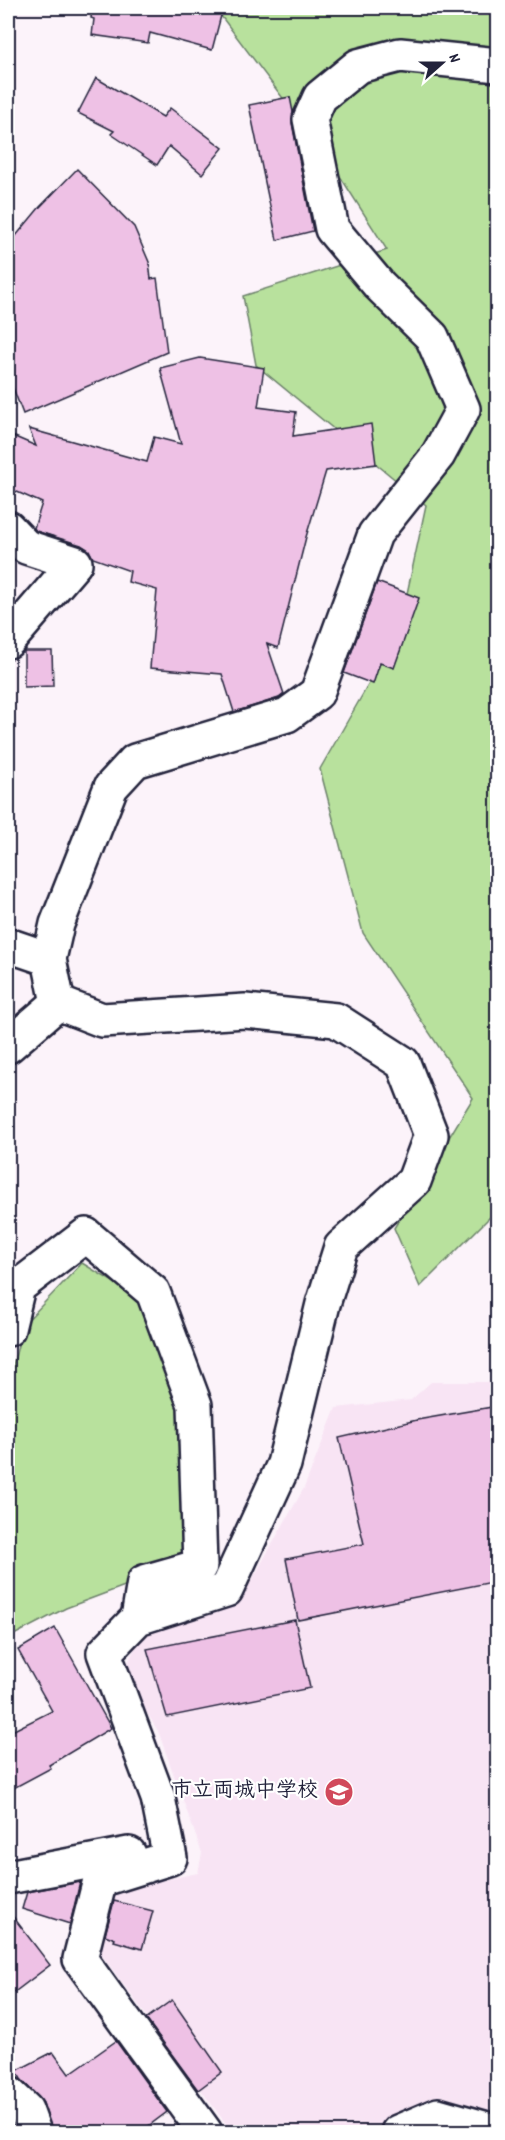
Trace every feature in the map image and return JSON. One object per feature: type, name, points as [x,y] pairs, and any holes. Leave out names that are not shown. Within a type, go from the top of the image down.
[{"type":"street","points":[[58,1003],[49,959],[57,924],[111,787],[135,761],[287,715],[317,693],[375,534],[438,455],[463,409],[432,338],[379,285],[332,229],[309,119],[320,97],[358,66],[400,55],[498,65]]},
{"type":"street","points":[[8,528],[26,547],[75,563],[8,641]]},
{"type":"street","points":[[8,945],[49,959]]},
{"type":"street","points":[[8,1046],[58,1003]]},
{"type":"street","points":[[58,1003],[102,1020],[245,1011],[336,1020],[403,1063],[431,1135],[414,1181],[341,1247],[323,1304],[284,1464],[226,1590],[138,1618],[104,1653],[158,1798],[170,1858],[100,1880],[80,1959],[205,2133]]},
{"type":"street","points":[[8,1329],[18,1287],[86,1236],[153,1292],[195,1405],[200,1566],[144,1582],[138,1618]]},
{"type":"street","points":[[8,1877],[150,1850],[167,1844]]},
{"type":"street","points":[[8,2093],[26,2110],[34,2133]]},
{"type":"street","points":[[398,2133],[438,2115],[498,2132]]},
{"type":"shaded area","name":"市立両城中学校","points":[[431,1382],[497,1382],[497,2116],[387,2132],[232,2132],[98,1950],[115,1890],[198,1873],[202,1853],[158,1731],[123,1674],[143,1630],[221,1611],[249,1585],[304,1488],[336,1408],[411,1400]]},
{"type":"green space","points":[[215,8],[497,8],[497,1210],[420,1287],[394,1228],[473,1098],[363,933],[320,769],[399,631],[426,505],[256,365],[243,296],[387,250],[331,162]]},
{"type":"green space","points":[[82,1263],[161,1311],[188,1408],[194,1560],[66,1608],[8,1638],[8,1386],[23,1325]]},
{"type":"building","points":[[92,8],[223,8],[212,50],[150,33],[148,43],[92,35],[94,19],[91,18]]},
{"type":"building","points":[[96,78],[163,117],[170,108],[223,148],[202,174],[169,146],[157,165],[111,134],[114,131],[78,113]]},
{"type":"building","points":[[290,97],[293,112],[292,123],[313,231],[277,240],[249,105]]},
{"type":"building","points":[[77,169],[134,227],[149,262],[151,279],[157,278],[167,352],[23,414],[8,375],[8,331],[11,330],[15,237],[39,208]]},
{"type":"building","points":[[200,358],[264,368],[258,407],[296,412],[293,436],[371,424],[376,464],[326,471],[306,537],[278,648],[267,644],[284,694],[279,698],[234,712],[222,674],[150,668],[157,590],[128,582],[130,571],[93,558],[89,550],[81,545],[36,531],[34,528],[42,503],[8,488],[8,434],[36,446],[29,429],[147,462],[154,437],[181,444],[160,368]]},
{"type":"building","points":[[377,582],[419,598],[394,668],[380,663],[373,684],[344,673]]},
{"type":"building","points":[[24,651],[52,651],[53,686],[24,687]]},
{"type":"building","points":[[498,1406],[498,1581],[298,1620],[286,1559],[364,1544],[339,1438],[417,1420]]},
{"type":"building","points":[[295,1620],[310,1688],[167,1717],[147,1649]]},
{"type":"building","points":[[55,1628],[111,1728],[49,1765],[51,1768],[8,1791],[8,1733],[52,1711],[18,1650]]},
{"type":"building","points":[[80,1882],[70,1924],[22,1909],[27,1892]]},
{"type":"building","points":[[114,1901],[153,1911],[142,1949],[114,1941],[115,1939],[105,1935]]},
{"type":"building","points":[[8,1910],[50,1965],[8,1997]]},
{"type":"building","points":[[172,2000],[222,2072],[198,2090],[146,2019]]},
{"type":"building","points":[[116,2041],[167,2112],[139,2133],[52,2133],[43,2103],[16,2071],[53,2052],[69,2074]]},
{"type":"place","name":"市立両城中学校","points":[[339,1792]]}]
